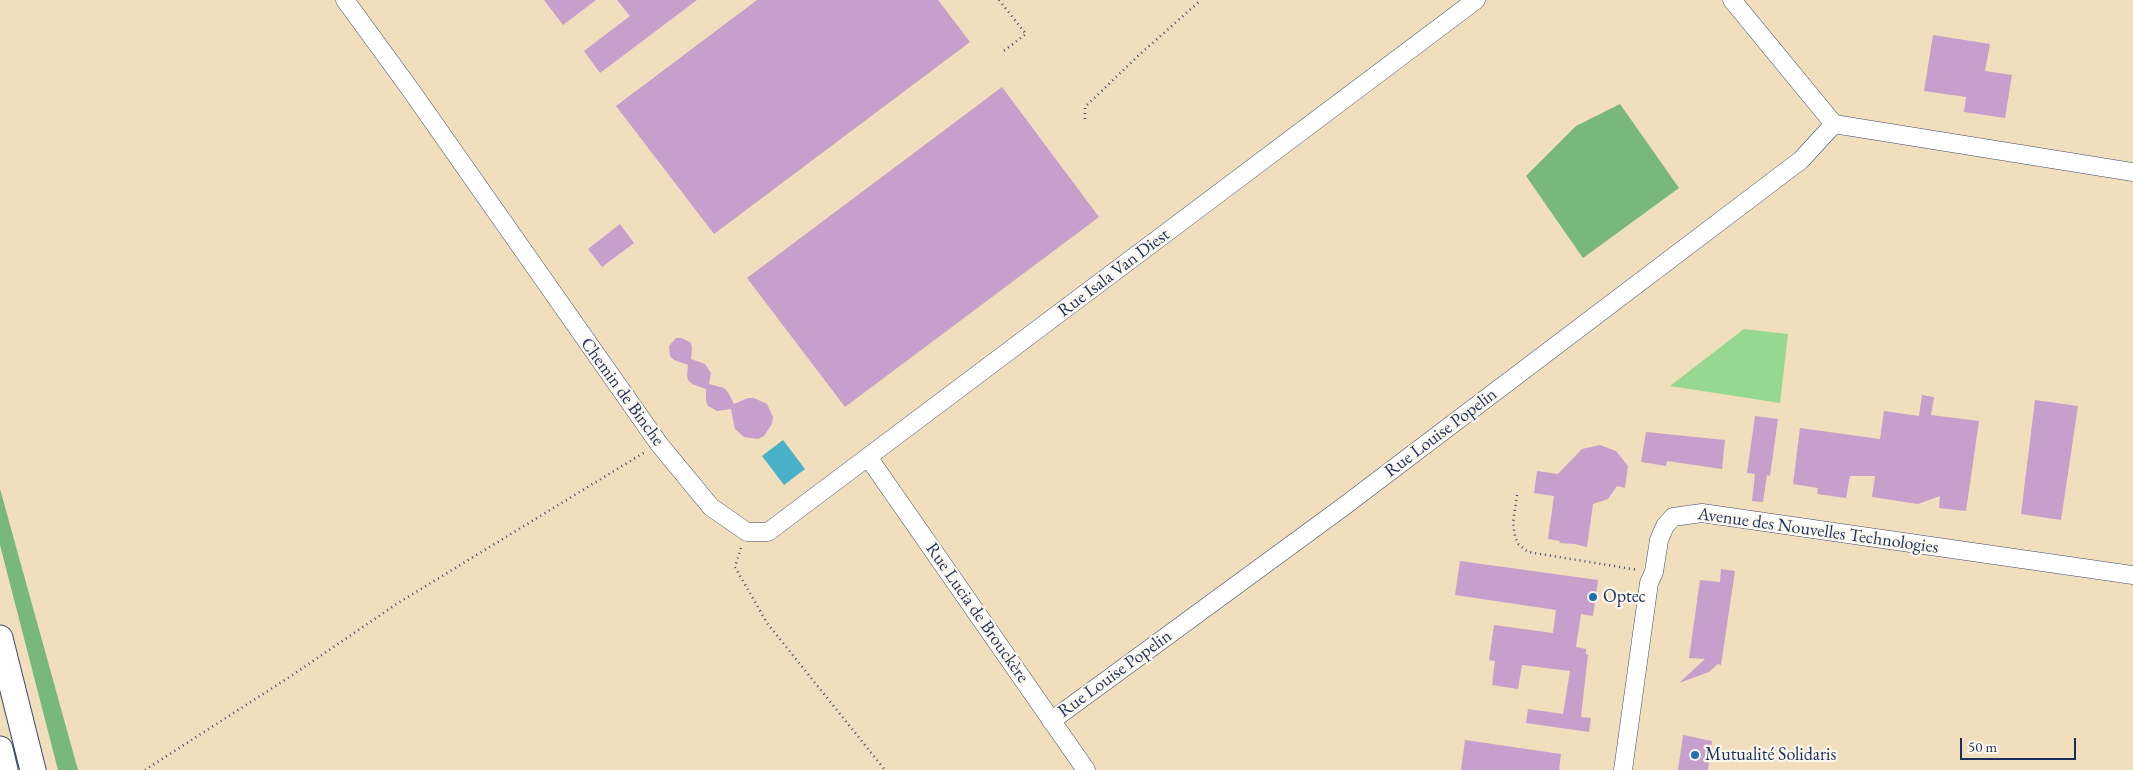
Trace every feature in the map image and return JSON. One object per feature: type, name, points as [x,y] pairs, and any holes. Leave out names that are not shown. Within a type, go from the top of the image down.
[{"type":"highway","points":[[0,638],[33,770]]},
{"type":"highway","points":[[0,749],[5,770]]},
{"type":"street","name":"Chemin de Binche","points":[[345,0],[410,89],[658,444],[711,507],[746,532]]},
{"type":"street","name":"Rue Isala Van Diest","points":[[746,532],[768,532],[1476,0]]},
{"type":"street","points":[[1732,0],[1829,130],[2133,172]]},
{"type":"street","name":"Rue Louise Popelin","points":[[1052,721],[1343,507],[1762,190],[1801,160],[1829,130]]},
{"type":"street","name":"Rue Lucia de Brouckère","points":[[868,457],[1086,770]]},
{"type":"street","name":"Avenue des Nouvelles Technologies","points":[[1623,770],[1650,583],[1654,572],[1659,540],[1665,526],[1673,517],[1702,513],[2133,575]]},
{"type":"path","points":[[999,0],[1026,34],[1001,53]]},
{"type":"path","points":[[1085,119],[1085,108],[1139,55],[1201,0]]},
{"type":"path","points":[[145,770],[291,676],[398,603],[658,444]]},
{"type":"path","points":[[1518,495],[1513,522],[1515,536],[1518,544],[1528,552],[1654,572]]},
{"type":"path","points":[[746,532],[735,567],[763,615],[885,770]]},
{"type":"green space","points":[[1620,104],[1679,188],[1583,258],[1526,176],[1576,126]]},
{"type":"green space","points":[[1744,329],[1788,334],[1780,403],[1670,386]]},
{"type":"green space","points":[[0,489],[78,770],[58,770],[0,545]]},
{"type":"water","points":[[783,440],[805,469],[784,485],[762,456]]},
{"type":"building","points":[[544,0],[596,0],[563,25]]},
{"type":"building","points":[[617,0],[697,0],[600,73],[584,51],[630,16]]},
{"type":"building","points":[[757,0],[938,0],[970,42],[714,234],[616,106]]},
{"type":"building","points":[[1933,35],[1990,44],[1985,71],[2012,75],[2005,118],[1964,112],[1966,97],[1924,91]]},
{"type":"building","points":[[1002,87],[1099,217],[845,407],[747,278]]},
{"type":"building","points":[[620,224],[634,243],[602,267],[588,249]]},
{"type":"building","points":[[676,338],[682,338],[691,343],[691,359],[705,364],[711,373],[709,384],[724,388],[734,404],[748,398],[754,398],[767,404],[773,417],[772,424],[764,436],[758,439],[744,437],[735,429],[731,409],[717,411],[708,406],[706,389],[692,384],[688,380],[688,365],[674,360],[670,356],[669,346]]},
{"type":"building","points":[[1922,395],[1934,397],[1931,415],[1979,421],[1966,511],[1939,508],[1940,496],[1918,504],[1872,497],[1875,476],[1850,476],[1846,498],[1817,494],[1818,488],[1793,484],[1800,428],[1880,439],[1884,411],[1919,416]]},
{"type":"building","points":[[2035,400],[2078,406],[2061,520],[2021,514]]},
{"type":"building","points":[[1755,416],[1778,419],[1770,476],[1767,475],[1763,502],[1752,501],[1755,474],[1747,473]]},
{"type":"building","points":[[1646,432],[1725,440],[1722,469],[1667,461],[1666,466],[1641,462]]},
{"type":"building","points":[[1600,445],[1616,451],[1628,466],[1625,488],[1617,486],[1608,499],[1593,504],[1587,547],[1559,543],[1560,541],[1548,539],[1554,496],[1534,493],[1537,471],[1558,474],[1582,449]]},
{"type":"building","points":[[1460,561],[1598,580],[1593,616],[1581,614],[1576,647],[1586,649],[1586,654],[1588,655],[1581,717],[1591,718],[1589,732],[1526,723],[1528,709],[1563,714],[1570,671],[1522,665],[1518,689],[1492,685],[1495,661],[1489,660],[1494,625],[1553,633],[1556,610],[1455,595]]},
{"type":"building","points":[[1721,569],[1735,571],[1721,665],[1718,664],[1709,672],[1679,683],[1705,659],[1689,658],[1700,580],[1720,582]]},
{"type":"building","name":"Mutualité Solidaris","points":[[1683,735],[1712,741],[1708,770],[1678,770]]},
{"type":"building","points":[[1465,740],[1561,754],[1559,770],[1461,770]]},
{"type":"place","name":"Optec","points":[[1593,597]]},
{"type":"place","name":"Mutualité Solidaris","points":[[1695,755]]}]
